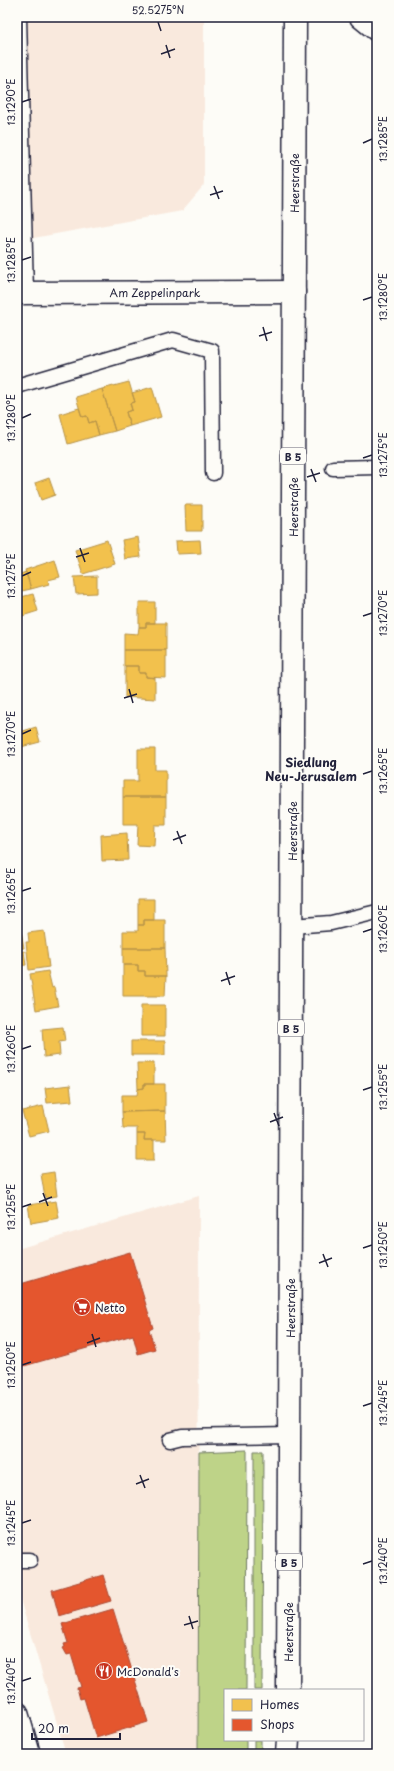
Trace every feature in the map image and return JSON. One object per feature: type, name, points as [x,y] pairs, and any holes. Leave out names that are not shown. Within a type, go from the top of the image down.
[{"type":"main road","name":"Heerstraße","points":[[288,1689],[295,17]]},
{"type":"main road","points":[[362,17],[377,30]]},
{"type":"main road","name":"Am Zeppelinpark","points":[[22,293],[294,292]]},
{"type":"main road","points":[[17,1713],[29,1754]]},
{"type":"main road","points":[[287,1754],[288,1741]]},
{"type":"lane","points":[[19,17],[22,293]]},
{"type":"lane","points":[[17,386],[174,340],[212,351],[213,473]]},
{"type":"lane","points":[[332,468],[377,467]]},
{"type":"lane","points":[[292,926],[331,923],[377,912]]},
{"type":"lane","points":[[170,1440],[182,1437],[290,1435]]},
{"type":"shaded area","points":[[17,17],[204,17],[204,185],[182,211],[17,241]]},
{"type":"shaded area","points":[[199,1196],[198,1754],[66,1754],[17,1589],[17,1249]]},
{"type":"green space","points":[[247,1450],[246,1689],[224,1689],[224,1741],[246,1741],[246,1754],[198,1754],[199,1452]]},
{"type":"green space","points":[[254,1451],[263,1451],[262,1689],[254,1689]]},
{"type":"green space","points":[[254,1741],[261,1741],[261,1754],[254,1754]]},
{"type":"building: Homes","points":[[129,382],[135,402],[130,403],[132,410],[126,412],[130,426],[115,431],[102,389]]},
{"type":"building: Homes","points":[[152,387],[161,417],[130,426],[126,412],[132,410],[130,403],[135,402],[132,393]]},
{"type":"building: Homes","points":[[102,389],[115,431],[99,435],[95,421],[89,423],[87,416],[82,417],[76,397]]},
{"type":"building: Homes","points":[[79,408],[82,417],[87,416],[89,423],[95,421],[99,435],[68,444],[60,414]]},
{"type":"building: Homes","points":[[49,478],[55,495],[41,500],[35,483]]},
{"type":"building: Homes","points":[[185,505],[202,505],[202,531],[186,531]]},
{"type":"building: Homes","points":[[138,537],[141,557],[125,559],[122,540]]},
{"type":"building: Homes","points":[[107,540],[115,564],[83,574],[75,550]]},
{"type":"building: Homes","points":[[200,540],[201,553],[177,554],[176,541]]},
{"type":"building: Homes","points":[[55,560],[60,577],[48,580],[49,584],[31,589],[25,570]]},
{"type":"building: Homes","points":[[26,572],[31,589],[17,592],[17,575]]},
{"type":"building: Homes","points":[[97,576],[97,593],[76,594],[74,577]]},
{"type":"building: Homes","points":[[33,594],[38,611],[19,617],[17,598]]},
{"type":"building: Homes","points":[[139,602],[155,602],[155,623],[146,623],[146,627],[139,627]]},
{"type":"building: Homes","points":[[146,623],[166,623],[166,650],[124,650],[124,633],[138,634],[139,627],[146,627]]},
{"type":"building: Homes","points":[[124,650],[166,650],[166,678],[146,677],[146,673],[139,673],[139,666],[124,666]]},
{"type":"building: Homes","points":[[125,666],[139,666],[139,673],[146,673],[146,677],[155,678],[155,699],[125,697]]},
{"type":"building: Homes","points":[[36,727],[40,742],[17,748],[17,733]]},
{"type":"building: Homes","points":[[138,749],[155,749],[155,770],[166,770],[166,797],[123,797],[123,781],[138,781]]},
{"type":"building: Homes","points":[[123,797],[166,797],[166,825],[155,825],[154,846],[137,845],[138,824],[123,824]]},
{"type":"building: Homes","points":[[127,833],[128,860],[102,861],[101,835]]},
{"type":"building: Homes","points":[[138,899],[154,899],[154,920],[144,920],[144,925],[138,925]]},
{"type":"building: Homes","points":[[18,913],[24,948],[17,949],[17,914]]},
{"type":"building: Homes","points":[[144,920],[165,920],[165,948],[123,948],[123,931],[138,931],[138,925],[144,925]]},
{"type":"building: Homes","points":[[44,931],[49,967],[29,970],[26,942],[29,942],[28,933]]},
{"type":"building: Homes","points":[[123,948],[165,948],[166,976],[145,976],[145,971],[138,971],[138,965],[123,965]]},
{"type":"building: Homes","points":[[24,951],[26,965],[17,966],[17,952]]},
{"type":"building: Homes","points":[[123,965],[138,965],[138,971],[145,971],[145,976],[166,976],[165,996],[123,996]]},
{"type":"building: Homes","points":[[48,971],[52,988],[54,987],[58,1006],[36,1010],[30,974]]},
{"type":"building: Homes","points":[[141,1005],[165,1005],[165,1036],[141,1036]]},
{"type":"building: Homes","points":[[63,1027],[65,1041],[59,1042],[60,1055],[44,1057],[42,1029]]},
{"type":"building: Homes","points":[[131,1041],[165,1041],[165,1055],[131,1055]]},
{"type":"building: Homes","points":[[137,1063],[154,1063],[154,1084],[144,1084],[144,1088],[138,1089]]},
{"type":"building: Homes","points":[[144,1084],[165,1084],[165,1111],[122,1112],[122,1095],[137,1095],[138,1089],[144,1088]]},
{"type":"building: Homes","points":[[70,1085],[72,1101],[47,1103],[45,1088]]},
{"type":"building: Homes","points":[[43,1106],[49,1131],[29,1136],[22,1111]]},
{"type":"building: Homes","points":[[165,1111],[166,1140],[144,1140],[145,1134],[137,1134],[137,1128],[123,1128],[122,1112]]},
{"type":"building: Homes","points":[[137,1134],[145,1134],[144,1140],[154,1140],[154,1160],[137,1160]]},
{"type":"building: Homes","points":[[54,1172],[57,1196],[45,1198],[41,1174]]},
{"type":"building: Homes","points":[[56,1201],[59,1218],[31,1223],[28,1205]]},
{"type":"building: Shops","name":"Netto","points":[[130,1252],[153,1328],[149,1330],[155,1349],[138,1354],[133,1335],[17,1368],[17,1285]]},
{"type":"building: Shops","points":[[103,1575],[111,1601],[59,1616],[52,1590]]},
{"type":"building: Shops","name":"McDonald's","points":[[113,1609],[148,1722],[96,1738],[84,1698],[80,1699],[77,1688],[81,1687],[71,1654],[67,1655],[63,1648],[65,1647],[64,1644],[68,1643],[62,1624]]},
{"type":"place","name":"Netto","points":[[82,1307]]},
{"type":"place","name":"McDonald's","points":[[104,1671]]},
{"type":"district","name":"Siedlung Neu-Jerusalem","points":[[311,769]]}]
